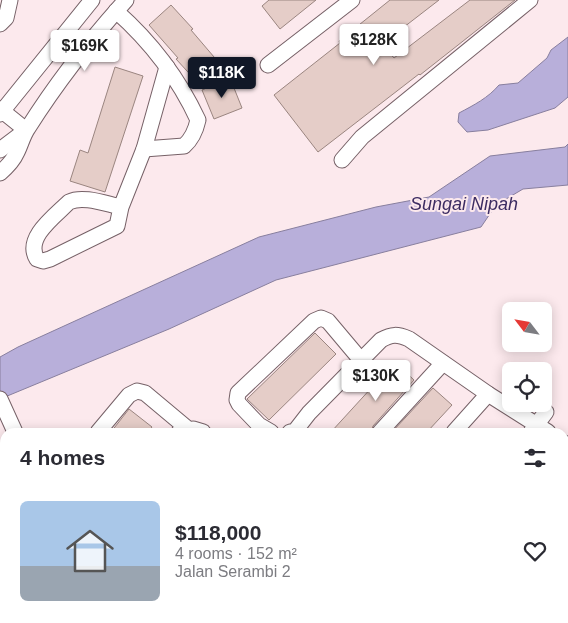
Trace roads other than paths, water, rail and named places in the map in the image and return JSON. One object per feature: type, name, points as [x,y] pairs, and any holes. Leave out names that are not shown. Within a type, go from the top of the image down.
[{"type":"street","points":[[0,24],[6,18],[10,0]]},
{"type":"street","points":[[26,130],[1,111],[92,0]]},
{"type":"street","points":[[268,65],[352,0]]},
{"type":"street","points":[[342,160],[362,136],[530,0]]},
{"type":"street","points":[[0,173],[17,154],[26,130],[80,54],[121,6],[133,26],[167,67],[198,120],[197,126],[184,146],[144,148]]},
{"type":"street","points":[[121,207],[90,201],[74,200],[69,202],[33,242],[34,253],[37,259],[43,261],[50,259],[116,226],[121,207],[144,148],[167,67]]},
{"type":"street","points":[[0,150],[26,130]]},
{"type":"street","points":[[264,428],[239,404],[238,393],[314,320],[321,318],[328,321],[360,360]]},
{"type":"street","points":[[296,428],[381,340],[390,335],[398,334],[409,339],[535,428]]},
{"type":"street","points":[[384,428],[443,363]]},
{"type":"street","points":[[101,428],[129,395],[137,391],[146,393],[181,428]]},
{"type":"street","points":[[458,428],[488,394]]},
{"type":"street","points":[[0,399],[13,428]]},
{"type":"street","points":[[539,428],[546,412]]},
{"type":"water","points":[[568,37],[568,97],[555,108],[488,130],[467,132],[458,122],[459,113],[495,90],[499,85],[518,83],[547,58],[551,50]]},
{"type":"water","name":"Sungai Nipah","points":[[568,144],[568,185],[523,189],[496,205],[481,227],[276,280],[169,329],[0,399],[0,357],[18,347],[259,237],[376,207],[429,197],[490,156],[565,147]]}]
